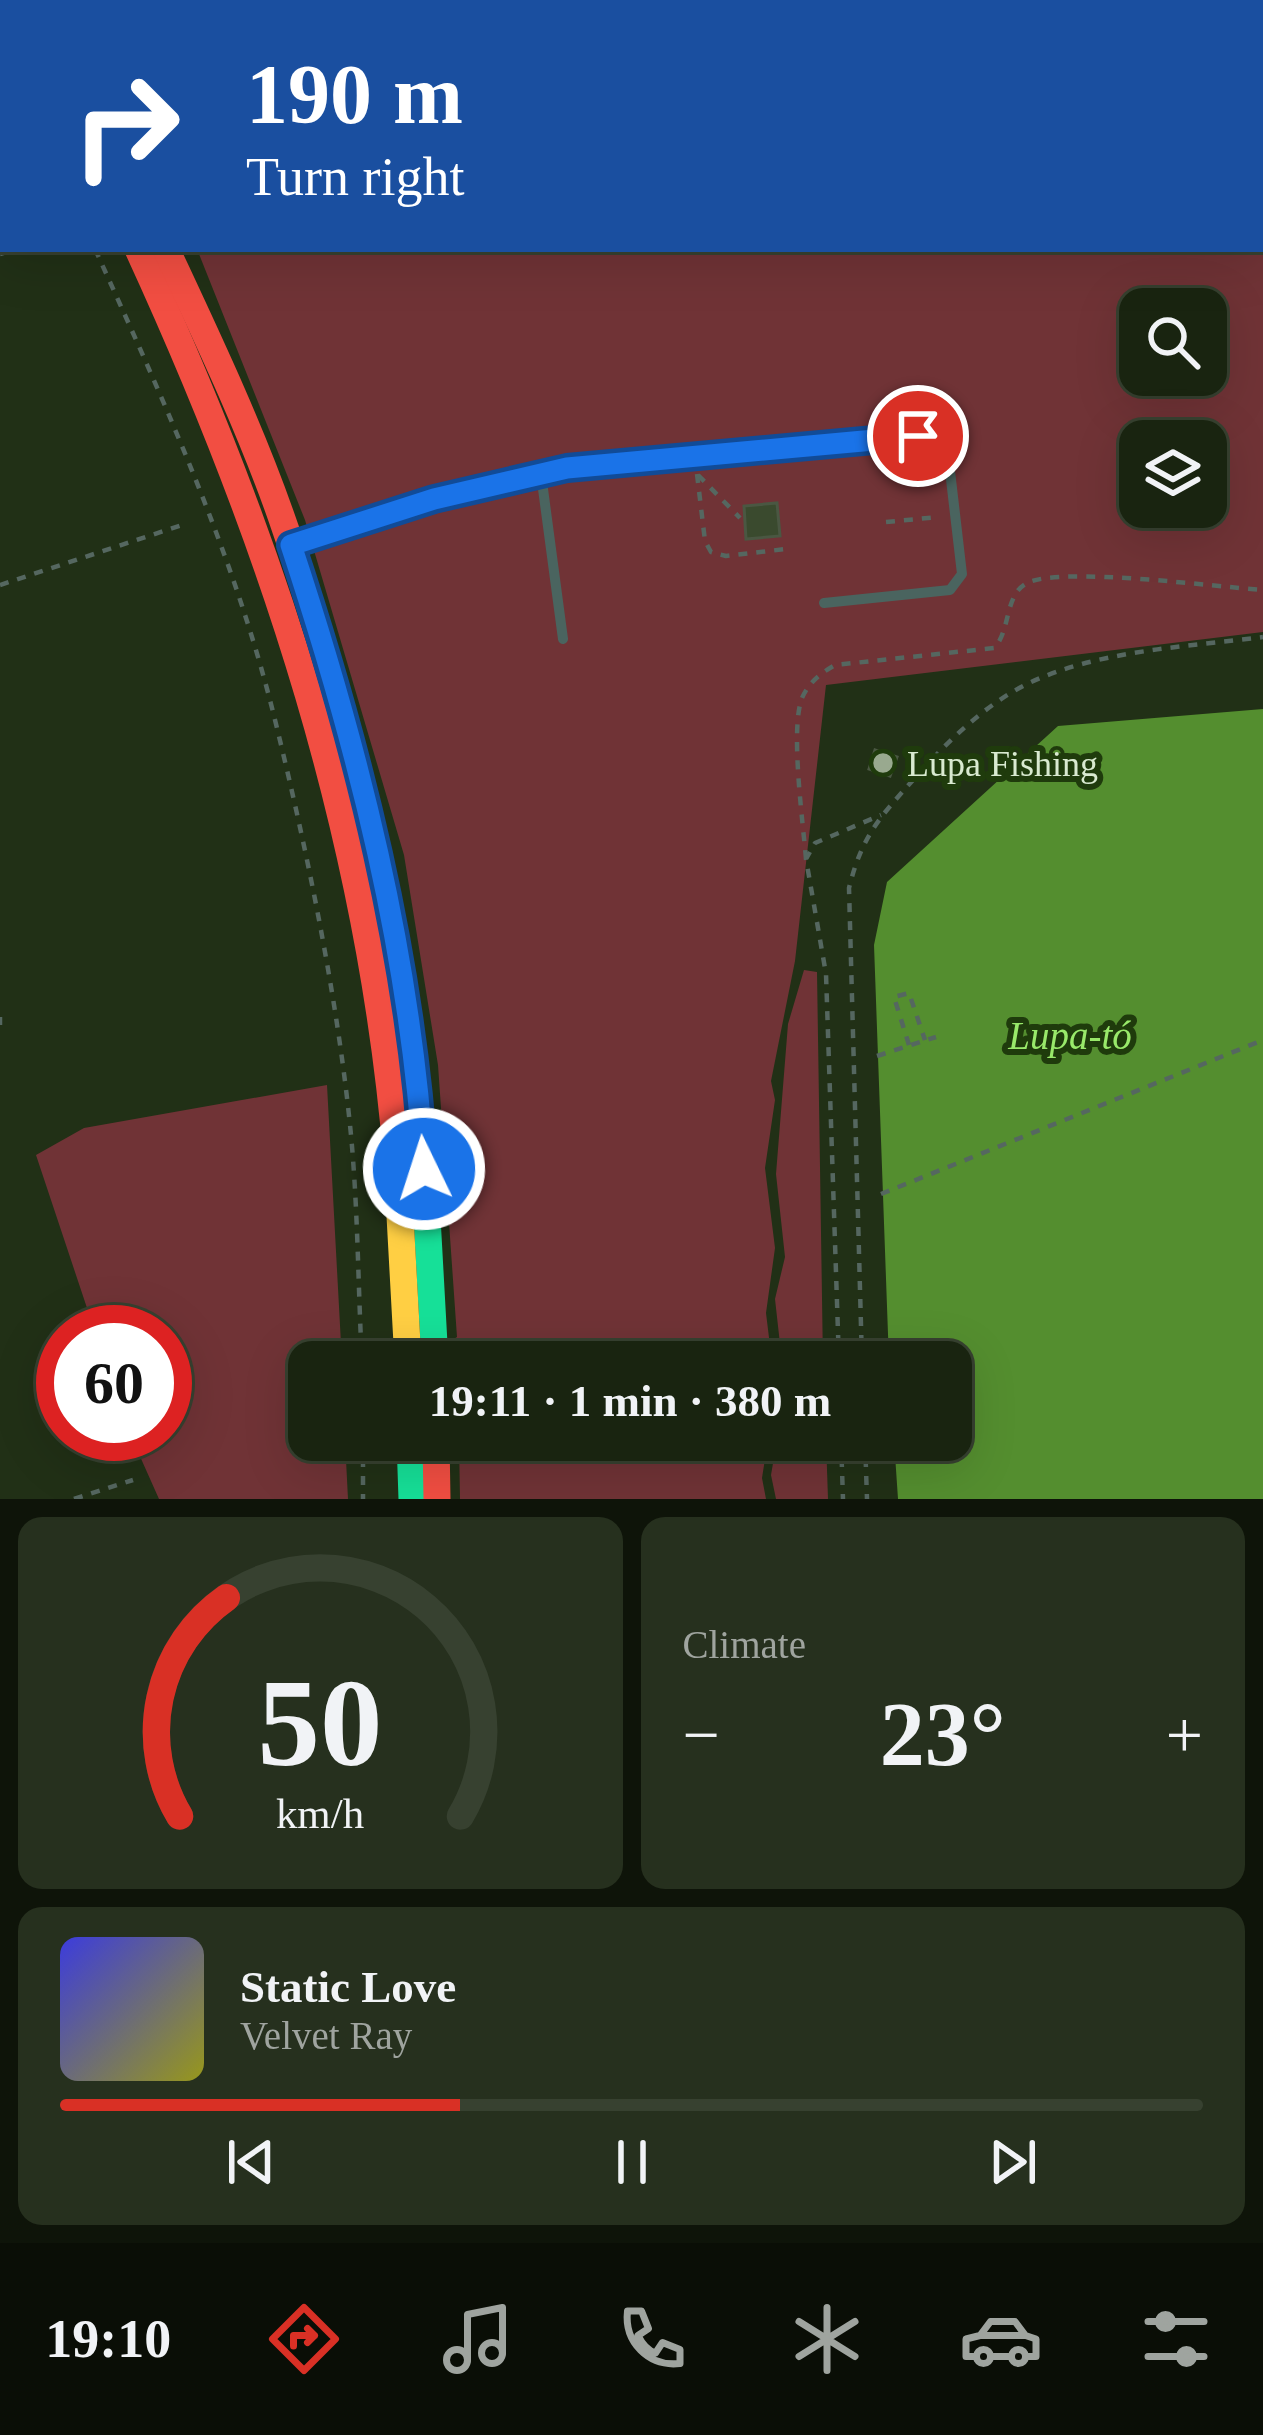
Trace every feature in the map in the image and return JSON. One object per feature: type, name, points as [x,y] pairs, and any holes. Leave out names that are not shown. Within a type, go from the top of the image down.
[{"type":"main road","points":[[139,252],[200,384],[258,533],[303,665],[341,805],[387,1054],[407,1341]]},
{"type":"main road","points":[[167,252],[224,375],[291,545],[362,780],[392,923],[421,1129],[434,1341]]},
{"type":"main road","points":[[411,1461],[412,1499]]},
{"type":"main road","points":[[436,1461],[437,1499]]},
{"type":"lane","points":[[291,545],[434,499],[567,468],[918,436],[942,445],[950,471],[962,574],[950,590],[824,603]]},
{"type":"lane","points":[[541,474],[562,639]]},
{"type":"path","points":[[96,252],[173,420],[219,542],[275,721],[317,917],[350,1134],[361,1341]]},
{"type":"path","points":[[687,460],[740,518]]},
{"type":"path","points":[[698,475],[705,541],[711,552],[726,556],[786,549]]},
{"type":"path","points":[[886,522],[955,515]]},
{"type":"path","points":[[0,584],[185,524]]},
{"type":"path","points":[[837,1341],[826,974],[806,859],[798,725],[801,699],[815,676],[835,665],[994,648],[1004,638],[1012,599],[1024,584],[1044,579],[1103,578],[1263,590]]},
{"type":"path","points":[[861,1341],[849,888],[859,847],[881,815],[944,746],[986,710],[1028,684],[1103,659],[1263,638]]},
{"type":"path","points":[[806,859],[815,843],[881,815]]},
{"type":"path","points":[[909,1045],[894,997],[909,993],[925,1040]]},
{"type":"path","points":[[0,1016],[0,1025]]},
{"type":"path","points":[[877,1056],[936,1037]]},
{"type":"path","points":[[881,1194],[1263,1040]]},
{"type":"path","points":[[363,1461],[363,1499]]},
{"type":"path","points":[[842,1461],[843,1499]]},
{"type":"path","points":[[866,1461],[867,1499]]},
{"type":"path","points":[[74,1499],[133,1480]]},
{"type":"shaded area","points":[[198,252],[1263,252],[1263,632],[826,685],[795,961],[771,1081],[775,1100],[765,1168],[775,1248],[766,1313],[769,1341],[452,1341],[457,1337],[438,1065],[404,855],[305,520]]},
{"type":"shaded area","points":[[804,970],[817,972],[823,1341],[780,1341],[775,1299],[785,1257],[776,1174],[788,1024]]},
{"type":"shaded area","points":[[327,1085],[341,1341],[288,1341],[288,1461],[346,1461],[348,1499],[159,1499],[142,1461],[192,1461],[192,1305],[86,1305],[36,1155],[84,1128]]},
{"type":"shaded area","points":[[459,1461],[765,1461],[766,1499],[460,1499]]},
{"type":"shaded area","points":[[773,1461],[827,1461],[828,1499],[776,1499]]},
{"type":"water","name":"Lupa-tó","points":[[1263,709],[1263,1499],[898,1499],[895,1461],[972,1461],[972,1341],[888,1341],[874,945],[887,882],[1058,726]]},
{"type":"building","points":[[777,503],[780,536],[746,539],[744,506]]},
{"type":"building","name":"Lupa Fishing","points":[[875,750],[897,757],[890,776],[869,769]]},
{"type":"traffic: fast","points":[[425,1181],[434,1341]]},
{"type":"traffic: fast","points":[[411,1461],[412,1499]]},
{"type":"traffic: slow","points":[[397,1161],[407,1341]]},
{"type":"traffic: jam","points":[[139,252],[231,469],[308,694],[364,924],[397,1161]]},
{"type":"traffic: jam","points":[[167,252],[269,482],[333,679],[390,927],[425,1181]]},
{"type":"traffic: jam","points":[[436,1461],[437,1499]]},
{"type":"place","name":"Lupa Fishing","points":[[883,763]]},
{"type":"route","points":[[424,1169],[413,1053],[367,800],[328,656],[291,545],[434,499],[567,468],[918,436]]}]
